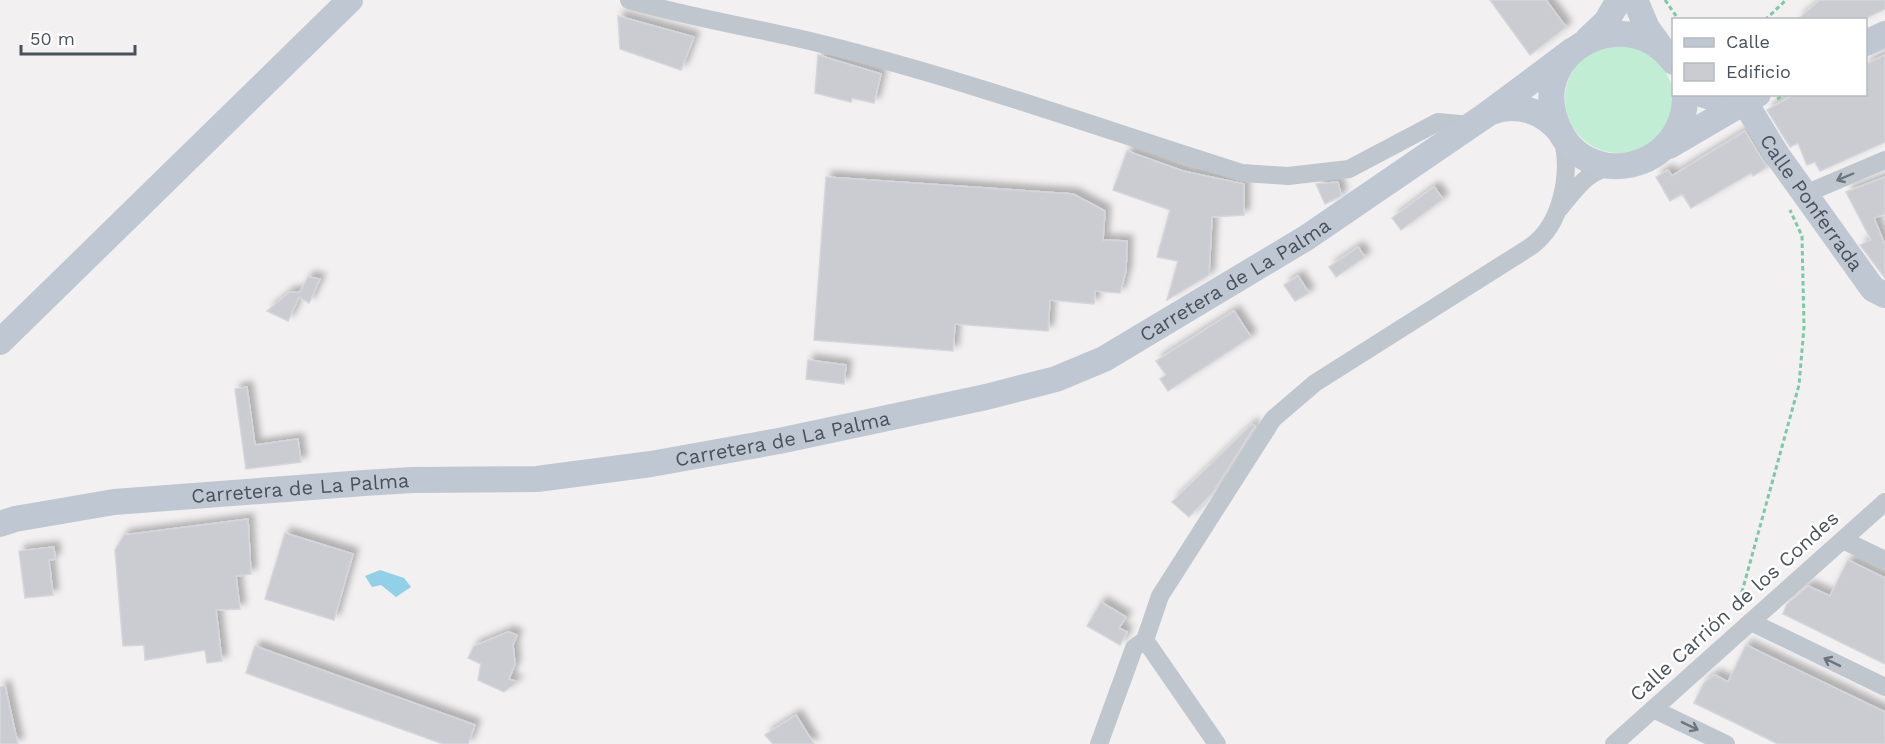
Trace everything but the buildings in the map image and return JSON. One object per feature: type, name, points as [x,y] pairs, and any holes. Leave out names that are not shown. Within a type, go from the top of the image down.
[{"type":"main road","points":[[0,342],[350,0]]},
{"type":"main road","points":[[1561,133],[1552,111],[1552,92],[1557,73],[1580,45],[1606,22],[1619,0]]},
{"type":"main road","points":[[1635,0],[1647,28],[1669,56]]},
{"type":"main road","points":[[1580,45],[1603,34],[1631,34],[1648,40],[1669,56]]},
{"type":"main road","points":[[1867,43],[1885,34]]},
{"type":"main road","name":"Carretera de La Palma","points":[[0,524],[15,519],[114,502],[412,480],[537,479],[640,466],[779,441],[986,397],[1056,379],[1104,359],[1306,238],[1480,119],[1580,45]]},
{"type":"main road","points":[[1666,147],[1682,123],[1685,96]]},
{"type":"main road","points":[[1708,96],[1721,100],[1751,98]]},
{"type":"main road","points":[[1619,167],[1640,164],[1751,98]]},
{"type":"main road","name":"Calle Ponferrada","points":[[1751,98],[1796,199],[1873,289],[1883,292]]},
{"type":"main road","name":"Carretera de La Palma","points":[[1480,119],[1505,108],[1534,111],[1545,117],[1583,156],[1600,164],[1619,167]]},
{"type":"street","points":[[628,0],[716,23],[810,41],[953,81],[1242,173],[1288,176],[1349,169],[1438,122],[1480,119]]},
{"type":"street","points":[[1100,744],[1134,648],[1145,640],[1160,596],[1273,419],[1316,384],[1538,241],[1546,233],[1555,214],[1566,170],[1567,157],[1561,133]]},
{"type":"street","points":[[1796,199],[1885,160]]},
{"type":"street","points":[[1555,214],[1592,174],[1603,168],[1619,167]]},
{"type":"street","name":"Calle Carrión de los Condes","points":[[1614,744],[1885,502]]},
{"type":"street","points":[[1843,540],[1885,560]]},
{"type":"street","points":[[1749,624],[1885,687]]},
{"type":"street","points":[[1145,640],[1217,744]]},
{"type":"street","points":[[1653,709],[1726,744]]},
{"type":"path","points":[[1665,0],[1678,18]]},
{"type":"path","points":[[1767,18],[1786,0]]},
{"type":"path","points":[[1749,624],[1740,599],[1799,385],[1804,327],[1802,236],[1796,199]]},
{"type":"green space","points":[[1619,45],[1640,49],[1657,61],[1669,78],[1673,96],[1669,120],[1657,137],[1640,149],[1619,153],[1598,149],[1581,137],[1569,120],[1565,99],[1569,78],[1581,61],[1598,49]]},
{"type":"water","points":[[380,570],[404,578],[411,587],[396,597],[381,585],[372,587],[365,576]]}]
